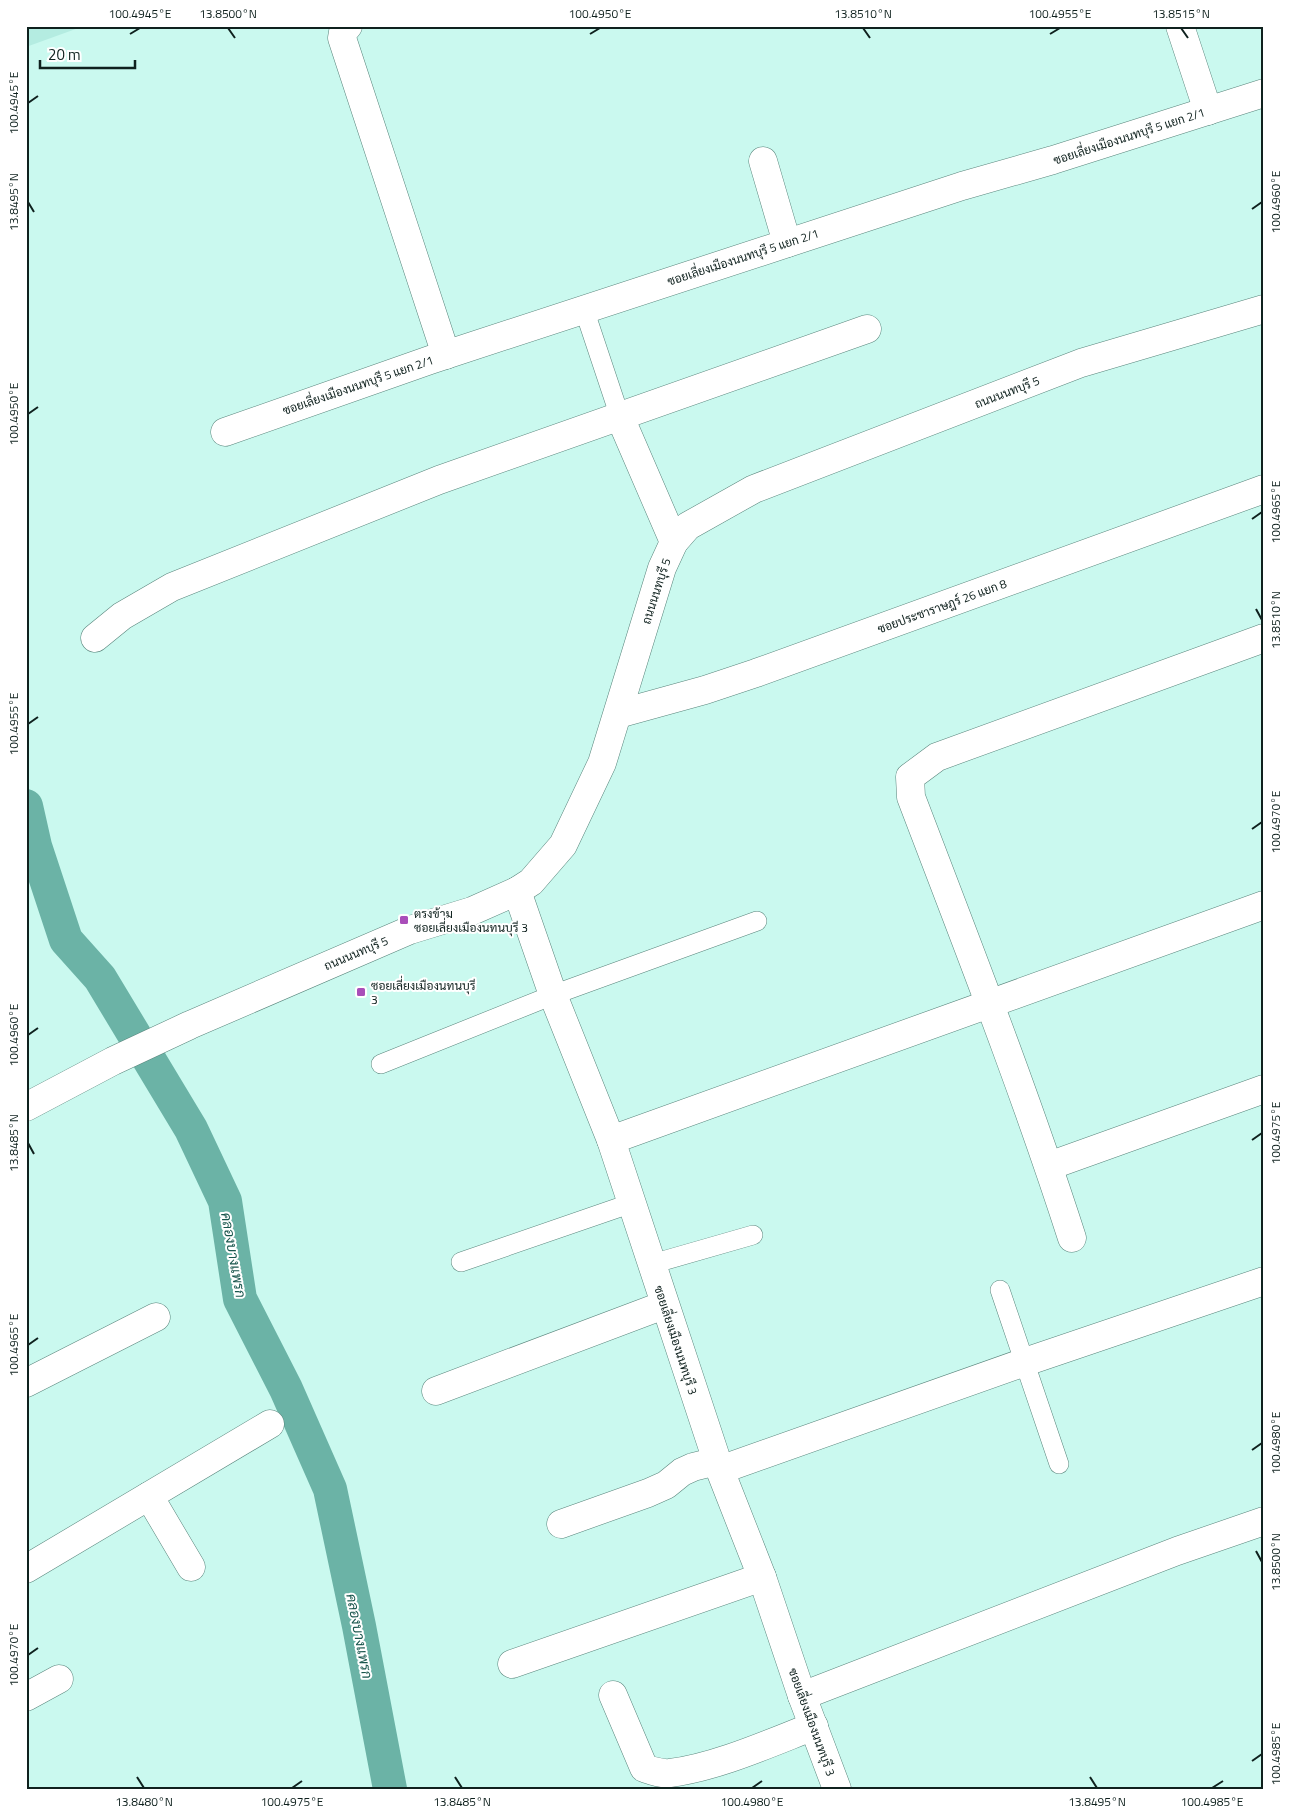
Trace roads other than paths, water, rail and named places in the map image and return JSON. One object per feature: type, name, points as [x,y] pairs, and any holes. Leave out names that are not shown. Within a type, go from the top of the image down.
[{"type":"street","points":[[348,26],[343,32],[342,38],[446,355]]},
{"type":"street","points":[[1180,26],[1208,111]]},
{"type":"street","name":"ซอยเลี่ยงเมืองนนทบุรี 5 แยก 2/1","points":[[225,432],[584,309],[962,186],[1053,160],[1264,93]]},
{"type":"street","points":[[764,161],[787,243]]},
{"type":"street","name":"ถนนนนทบุรี 5","points":[[26,1107],[113,1061],[190,1025],[410,930],[472,911],[517,891],[531,882],[563,845],[602,764],[662,568],[674,542],[688,526],[754,489],[1081,363],[1264,308]]},
{"type":"street","points":[[95,638],[122,616],[172,588],[439,480],[867,329]]},
{"type":"street","points":[[620,417],[674,542]]},
{"type":"street","name":"ซอยประชาราษฎร์ 26 แยก 8","points":[[618,714],[671,700],[756,673],[1264,489]]},
{"type":"street","points":[[1072,1238],[1049,1166],[990,1004],[911,798],[910,777],[937,757],[1264,638]]},
{"type":"street","name":"ซอยเลี่ยงเมืองนนทบุรี 3","points":[[517,891],[553,995],[611,1140],[718,1466],[762,1577],[802,1696],[837,1789]]},
{"type":"street","points":[[611,1140],[1264,905]]},
{"type":"street","points":[[1049,1166],[1264,1089]]},
{"type":"street","points":[[561,1524],[648,1493],[666,1485],[682,1472],[693,1467],[718,1466],[1264,1280]]},
{"type":"street","points":[[436,1391],[664,1306]]},
{"type":"street","points":[[26,1383],[156,1317]]},
{"type":"street","points":[[26,1569],[270,1424]]},
{"type":"street","points":[[148,1496],[191,1567]]},
{"type":"street","points":[[802,1696],[1177,1550],[1264,1521]]},
{"type":"street","points":[[512,1664],[762,1577]]},
{"type":"street","points":[[26,1698],[59,1679]]},
{"type":"street","points":[[613,1695],[644,1768],[656,1772],[670,1773],[734,1757],[814,1726]]},
{"type":"lane","points":[[584,309],[620,417]]},
{"type":"lane","points":[[381,1064],[553,995],[757,920]]},
{"type":"lane","points":[[461,1262],[632,1203]]},
{"type":"lane","points":[[652,1264],[753,1235]]},
{"type":"lane","points":[[1000,1290],[1059,1464]]},
{"type":"waterway","name":"คลองบางแพรก","points":[[26,806],[35,846],[66,940],[100,978],[191,1129],[225,1201],[240,1299],[286,1389],[330,1489],[359,1626],[390,1789]]},
{"type":"place","name":"ตรงข้าม ซอยเลี่ยงเมืองนทนบุรี 3","points":[[404,920]]},
{"type":"place","name":"ซอยเลี่ยงเมืองนทนบุรี 3","points":[[361,992]]}]
